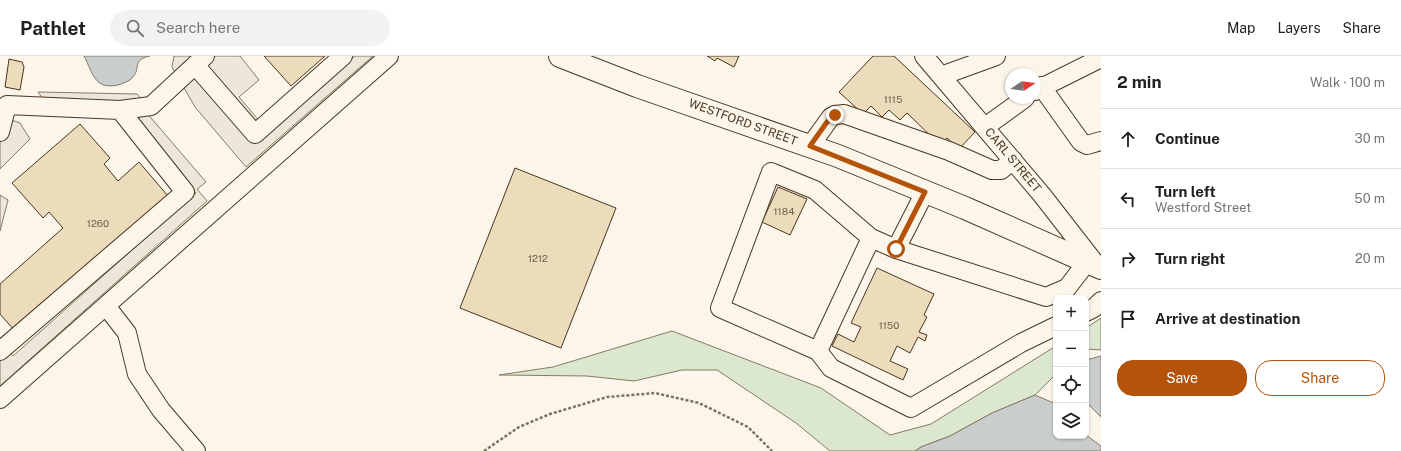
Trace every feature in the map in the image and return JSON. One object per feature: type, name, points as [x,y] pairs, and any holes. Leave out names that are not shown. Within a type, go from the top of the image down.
[{"type":"main road","name":"WESTFORD STREET","points":[[560,56],[638,86],[810,146],[925,192],[1096,266]]},
{"type":"street","points":[[0,132],[7,105],[120,110],[151,106],[200,61],[255,134],[343,56]]},
{"type":"street","points":[[0,399],[389,56]]},
{"type":"street","name":"CARL STREET","points":[[924,56],[1013,160],[1096,266]]},
{"type":"street","points":[[941,76],[996,56]]},
{"type":"street","points":[[1041,88],[1101,58]]},
{"type":"street","points":[[1041,93],[1080,142],[1087,145],[1101,141]]},
{"type":"street","points":[[985,127],[1017,104]]},
{"type":"street","points":[[3,343],[185,192],[120,110]]},
{"type":"street","points":[[810,146],[831,117],[844,114],[949,150],[992,170],[1001,170],[1013,160]]},
{"type":"street","points":[[1053,327],[1021,343],[911,408],[831,368],[818,352],[720,308],[771,172],[815,190],[870,238],[896,249],[1046,297],[1067,288],[1096,266]]},
{"type":"street","points":[[896,249],[925,192]]},
{"type":"street","points":[[818,352],[870,238]]},
{"type":"street","points":[[1089,310],[1101,301]]},
{"type":"street","points":[[106,306],[127,333],[137,374],[161,410],[196,451]]},
{"type":"path","points":[[484,451],[519,427],[550,414],[608,397],[655,393],[700,403],[748,427],[772,451]]},
{"type":"green space","points":[[1101,318],[1101,350],[1089,349],[1089,326]]},
{"type":"green space","points":[[672,331],[821,388],[890,435],[931,424],[1053,348],[1053,377],[1035,395],[992,413],[950,436],[921,447],[915,451],[830,451],[796,423],[717,370],[682,370],[634,381],[587,376],[499,375],[553,367]]},
{"type":"shaded area","points":[[84,56],[150,56],[139,62],[132,78],[118,85],[110,86],[99,83],[95,79]]},
{"type":"shaded area","points":[[174,56],[240,56],[259,80],[239,97],[268,131],[355,56],[373,56],[246,167],[195,107],[172,67]]},
{"type":"shaded area","points":[[38,92],[137,94],[145,103],[139,104],[206,182],[197,189],[207,201],[0,386],[0,342],[13,356],[196,193],[120,103],[45,102]]},
{"type":"shaded area","points":[[0,116],[20,123],[30,139],[0,169]]},
{"type":"shaded area","points":[[0,195],[8,200],[0,231]]},
{"type":"shaded area","points":[[1101,356],[1101,417],[1089,405],[1089,359]]},
{"type":"shaded area","points":[[1035,395],[1053,403],[1053,439],[1089,439],[1089,437],[1101,446],[1101,451],[915,451],[921,447],[950,436],[992,413]]},
{"type":"building","points":[[264,56],[325,56],[291,86]]},
{"type":"building","points":[[707,56],[739,56],[734,67],[717,58],[715,61]]},
{"type":"building","points":[[873,56],[894,56],[975,132],[959,149],[947,138],[940,145],[907,113],[900,120],[889,110],[882,117],[871,106],[863,114],[839,92]]},
{"type":"building","points":[[9,59],[22,62],[24,67],[20,90],[5,87]]},
{"type":"building","points":[[80,124],[110,158],[104,164],[118,181],[139,162],[168,196],[15,331],[0,314],[0,284],[63,228],[49,212],[43,218],[12,183]]},
{"type":"building","points":[[515,168],[616,208],[561,348],[460,308]]},
{"type":"building","points":[[778,187],[807,199],[790,235],[762,222]]},
{"type":"building","points":[[877,268],[934,294],[924,315],[927,317],[919,332],[927,335],[925,341],[918,337],[910,353],[897,346],[890,361],[908,369],[903,380],[832,346],[838,334],[854,342],[861,327],[851,323]]},
{"type":"route","points":[[835,115],[831,117],[820,130],[810,146],[925,192],[896,249]]}]
